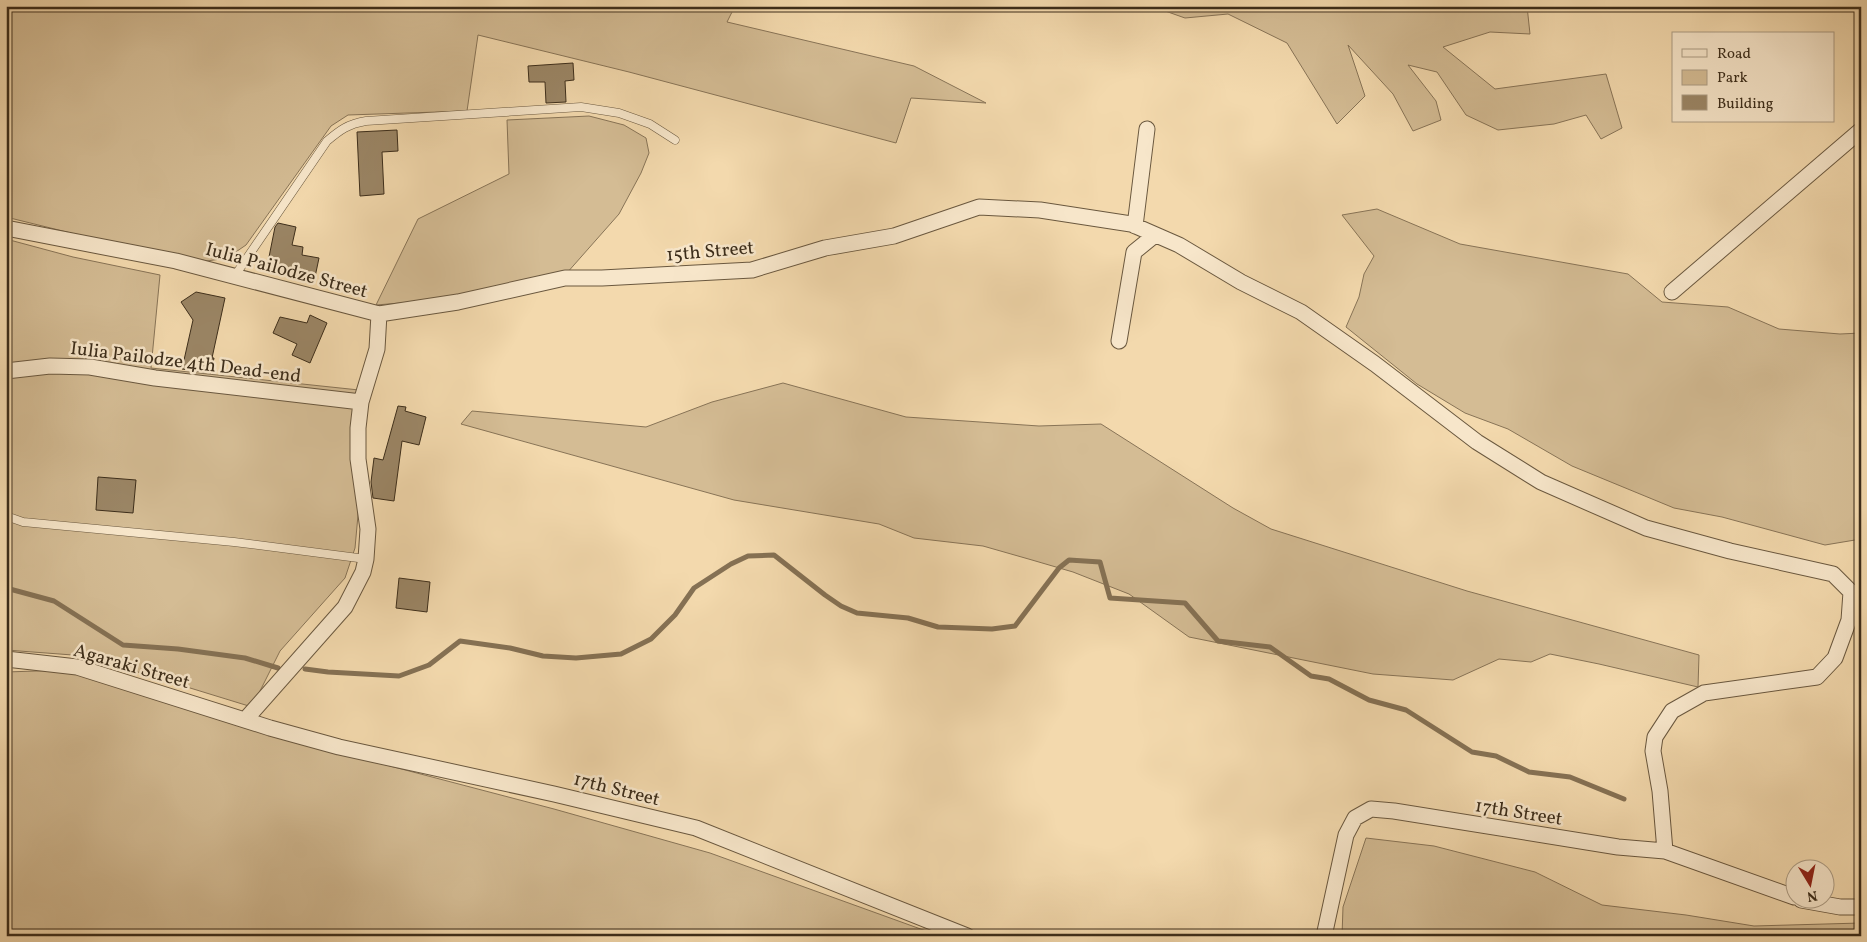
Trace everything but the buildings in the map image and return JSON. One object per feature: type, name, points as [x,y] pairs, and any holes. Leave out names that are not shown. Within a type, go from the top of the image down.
[{"type":"street","points":[[1135,226],[1147,129]]},
{"type":"street","points":[[1672,292],[1861,130]]},
{"type":"street","name":"15th Street","points":[[379,314],[458,302],[565,278],[602,278],[752,270],[825,248],[894,236],[979,207],[1040,210],[1135,226],[1179,245],[1241,282],[1302,312],[1375,364],[1477,442],[1541,482],[1646,528],[1730,551],[1833,574],[1850,592],[1849,620],[1835,658],[1816,677],[1704,693],[1672,712],[1655,737],[1654,751],[1660,791],[1665,851]]},
{"type":"street","name":"Iulia Pailodze Street","points":[[6,228],[176,261],[379,314],[377,350],[361,402],[358,428],[358,459],[368,529],[363,572],[344,607],[244,720]]},
{"type":"street","points":[[1119,341],[1134,252],[1155,235]]},
{"type":"street","name":"Iulia Pailodze 4th Dead-end","points":[[6,371],[50,366],[90,368],[155,378],[361,402]]},
{"type":"street","name":"Agaraki Street","points":[[6,658],[77,667],[244,720]]},
{"type":"street","name":"17th Street","points":[[244,720],[339,747],[554,794],[696,828],[967,936]]},
{"type":"street","name":"17th Street","points":[[1324,936],[1346,835],[1355,818],[1371,810],[1394,811],[1618,847],[1665,851],[1784,893]]},
{"type":"street","points":[[1834,907],[1861,907]]},
{"type":"lane","points":[[234,277],[327,141],[340,130],[352,124],[366,121],[581,107],[619,113],[650,124],[675,140]]},
{"type":"lane","points":[[6,516],[23,522],[234,542],[366,559]]},
{"type":"green space","points":[[6,6],[735,6],[727,22],[914,66],[986,103],[911,98],[896,143],[629,72],[478,35],[467,111],[348,115],[331,126],[246,245],[227,258],[207,261],[87,237],[6,217]]},
{"type":"green space","points":[[1151,6],[1527,6],[1530,34],[1490,32],[1443,47],[1495,89],[1606,74],[1622,128],[1601,139],[1586,115],[1554,124],[1498,130],[1466,115],[1437,72],[1408,65],[1436,101],[1441,120],[1413,131],[1393,94],[1348,45],[1365,96],[1337,124],[1287,43],[1228,14],[1185,18]]},
{"type":"green space","points":[[589,116],[624,125],[646,138],[649,153],[641,173],[619,214],[566,274],[437,300],[376,305],[418,219],[509,174],[507,120]]},
{"type":"green space","points":[[1377,209],[1460,244],[1628,274],[1662,302],[1728,307],[1779,329],[1840,334],[1861,333],[1861,539],[1825,545],[1722,517],[1674,508],[1572,466],[1508,429],[1465,413],[1417,384],[1346,327],[1359,297],[1364,274],[1374,256],[1342,215]]},
{"type":"green space","points":[[6,239],[73,257],[160,275],[151,368],[359,390],[356,480],[358,515],[355,548],[345,578],[280,651],[252,707],[86,656],[6,650]]},
{"type":"green space","points":[[783,383],[906,417],[1039,426],[1101,424],[1233,508],[1271,529],[1467,591],[1699,655],[1698,687],[1550,654],[1531,662],[1499,659],[1453,680],[1373,674],[1189,637],[1129,594],[1073,572],[1032,560],[983,546],[914,538],[879,524],[734,500],[461,424],[472,411],[646,427],[712,402]]},
{"type":"green space","points":[[66,670],[291,740],[554,809],[710,853],[940,936],[6,936],[6,672]]},
{"type":"green space","points":[[1366,838],[1434,846],[1535,872],[1602,905],[1686,915],[1754,926],[1861,923],[1861,936],[1342,936],[1343,907]]},
{"type":"waterway","points":[[305,669],[399,676],[429,665],[460,641],[510,648],[543,656],[576,658],[621,654],[651,639],[675,615],[694,588],[731,564],[748,556],[774,555],[825,595],[841,606],[857,613],[908,618],[938,627],[992,629],[1015,626],[1059,568],[1069,560],[1100,562],[1110,598],[1185,603],[1218,641],[1270,647],[1311,676],[1329,679],[1369,700],[1406,710],[1472,752],[1496,756],[1529,772],[1570,777],[1624,799]]},
{"type":"waterway","points":[[6,588],[54,601],[123,645],[178,649],[245,658],[278,668]]}]
